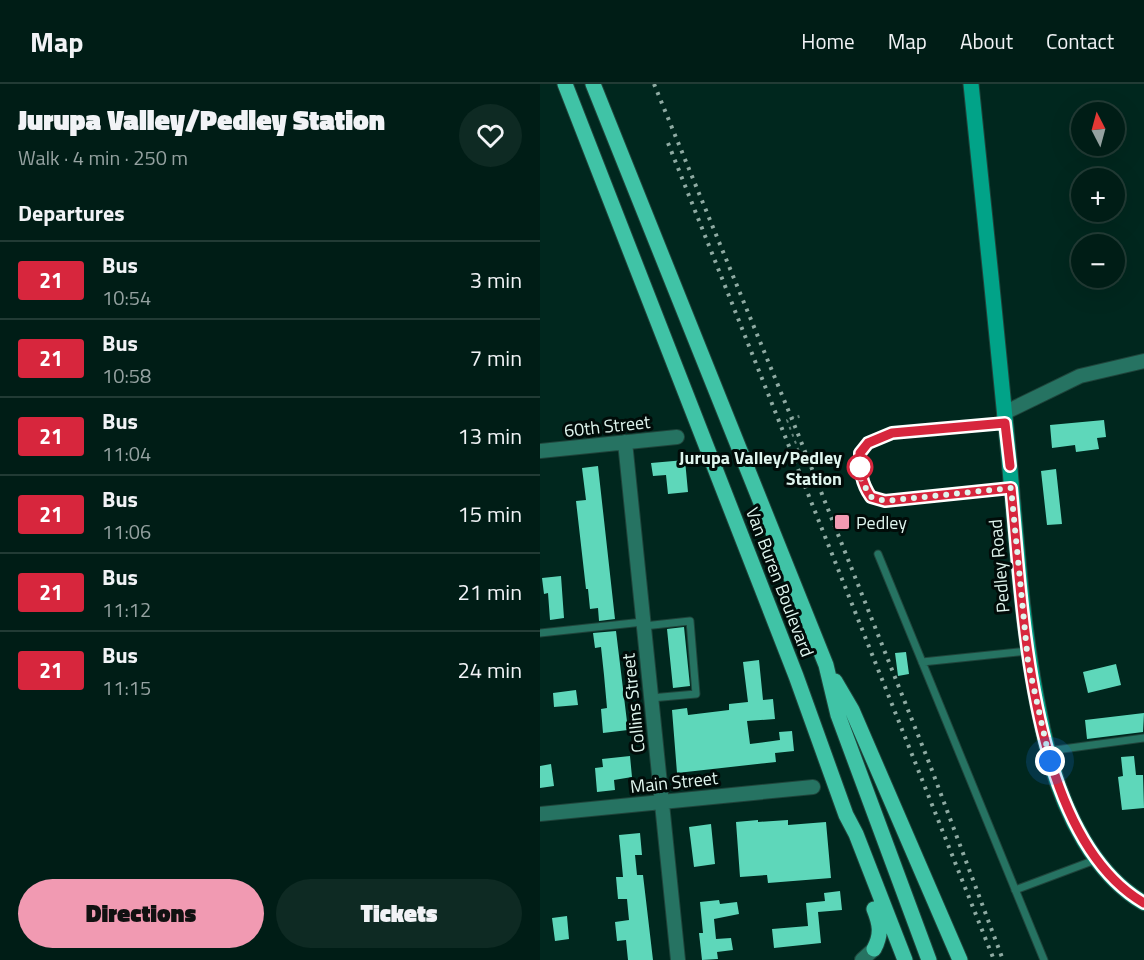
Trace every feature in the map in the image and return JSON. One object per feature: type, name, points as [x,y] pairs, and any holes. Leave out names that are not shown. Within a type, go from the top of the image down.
[{"type":"main road","name":"Van Buren Boulevard","points":[[565,84],[904,960]]},
{"type":"main road","name":"Van Buren Boulevard","points":[[593,84],[826,665],[838,715],[929,960]]},
{"type":"main road","points":[[826,665],[852,710],[960,960]]},
{"type":"main road","points":[[846,815],[848,837],[881,925],[879,940],[868,955]]},
{"type":"street","name":"Pedley Road","points":[[971,84],[1027,651],[1048,751],[1072,814],[1095,860],[1110,878],[1144,903]]},
{"type":"street","points":[[1005,418],[1080,376],[1144,361]]},
{"type":"street","name":"60th Street","points":[[540,452],[677,436]]},
{"type":"street","name":"Collins Street","points":[[625,442],[678,960]]},
{"type":"street","name":"Main Street","points":[[540,814],[813,787]]},
{"type":"lane","points":[[1005,418],[892,433],[877,438],[868,443],[860,453],[861,480],[871,497],[885,501],[1011,488]]},
{"type":"lane","points":[[878,554],[1044,960]]},
{"type":"lane","points":[[540,633],[690,621],[696,694],[651,698]]},
{"type":"lane","points":[[922,662],[1027,651]]},
{"type":"lane","points":[[1048,751],[1144,738]]},
{"type":"lane","points":[[1015,890],[1095,860]]},
{"type":"path","points":[[799,418],[798,415],[787,420],[801,457]]},
{"type":"building","points":[[1104,420],[1106,437],[1097,438],[1099,449],[1076,452],[1075,445],[1052,448],[1050,425]]},
{"type":"building","points":[[685,460],[688,492],[668,494],[666,475],[653,476],[651,463]]},
{"type":"building","points":[[598,466],[615,619],[599,621],[598,608],[590,609],[588,589],[586,589],[576,501],[586,500],[582,468]]},
{"type":"building","points":[[1056,469],[1062,524],[1047,525],[1041,471]]},
{"type":"building","points":[[561,576],[564,618],[550,620],[548,593],[544,594],[542,578]]},
{"type":"building","points":[[684,627],[690,686],[673,688],[667,629]]},
{"type":"building","points":[[616,631],[628,730],[603,733],[601,709],[607,708],[604,675],[601,647],[595,648],[593,633]]},
{"type":"building","points":[[906,652],[909,674],[898,676],[895,653]]},
{"type":"building","points":[[759,660],[763,700],[773,699],[775,719],[747,721],[750,744],[780,740],[779,732],[792,731],[794,751],[775,753],[776,762],[677,773],[672,710],[687,708],[688,715],[729,710],[729,704],[748,702],[743,662]]},
{"type":"building","points":[[1116,664],[1121,685],[1088,693],[1083,672]]},
{"type":"building","points":[[576,690],[578,705],[554,707],[553,693]]},
{"type":"building","points":[[1144,713],[1143,732],[1087,739],[1085,720]]},
{"type":"building","points":[[630,756],[632,777],[614,780],[615,790],[597,792],[595,768],[603,767],[602,759]]},
{"type":"building","points":[[1134,756],[1136,775],[1143,775],[1144,808],[1122,810],[1118,777],[1123,776],[1121,757]]},
{"type":"building","points":[[551,764],[554,786],[540,788],[540,766]]},
{"type":"building","points":[[758,820],[758,822],[788,820],[788,825],[826,822],[831,878],[768,883],[767,875],[740,877],[736,822]]},
{"type":"building","points":[[711,824],[715,864],[694,867],[689,827]]},
{"type":"building","points":[[640,833],[642,855],[635,855],[637,875],[643,875],[653,960],[628,960],[626,940],[617,941],[615,922],[629,920],[627,899],[618,899],[616,877],[623,877],[619,835]]},
{"type":"building","points":[[840,891],[842,910],[818,912],[821,943],[774,948],[772,929],[808,926],[806,903],[825,901],[824,893]]},
{"type":"building","points":[[719,900],[720,904],[737,902],[739,914],[714,919],[716,939],[731,938],[733,950],[717,952],[718,959],[702,960],[699,933],[703,933],[700,902]]},
{"type":"building","points":[[567,916],[569,939],[555,941],[552,918]]},
{"type":"railway","points":[[654,84],[796,429],[930,765],[1003,960]]},
{"type":"railway","points":[[668,143],[994,960]]},
{"type":"bus line","name":"21","points":[[1010,466],[1005,423],[892,433],[868,443],[860,453],[861,480],[871,497],[885,501],[1011,488],[1028,662],[1050,761],[1072,814],[1095,860],[1110,878],[1144,903]]},
{"type":"place","name":"Jurupa Valley/Pedley Station","points":[[860,467]]},
{"type":"place","name":"Pedley","points":[[842,522]]},
{"type":"route","points":[[860,467],[860,462],[861,480],[871,497],[885,501],[1011,488],[1028,662],[1050,761]]}]
